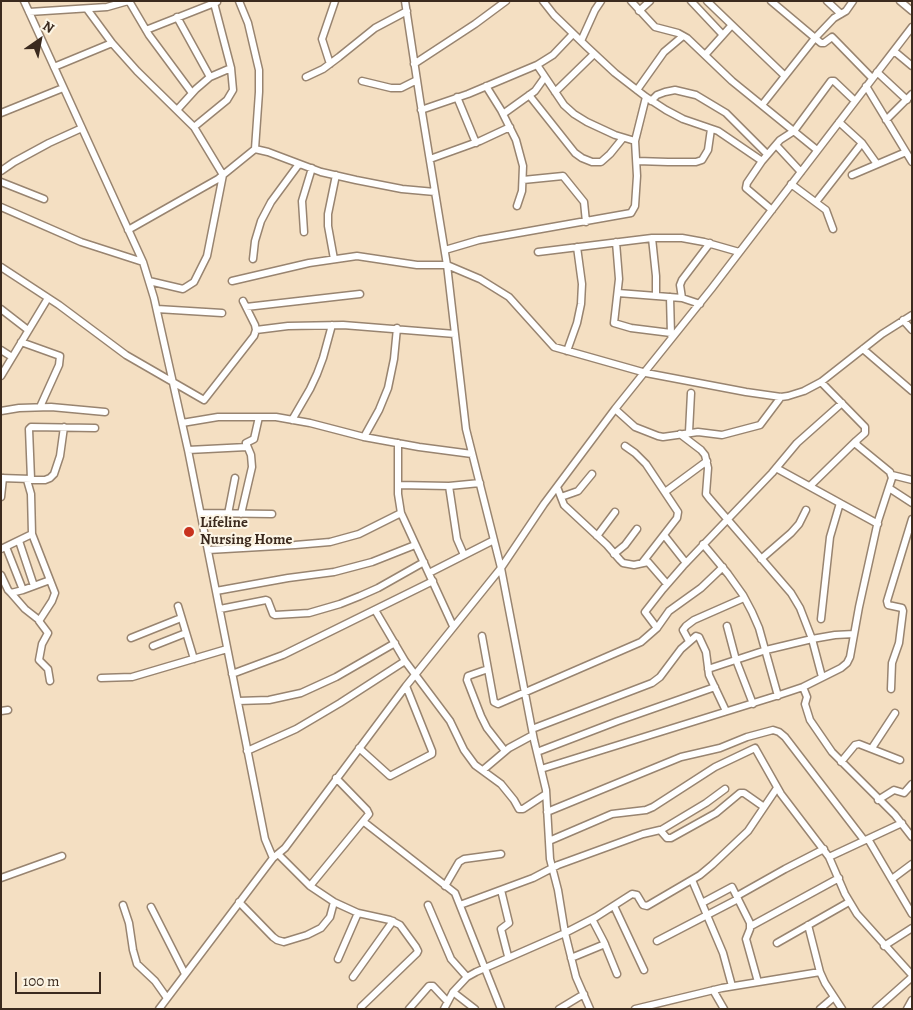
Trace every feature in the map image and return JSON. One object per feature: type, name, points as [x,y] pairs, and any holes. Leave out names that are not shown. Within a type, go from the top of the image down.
[{"type":"street","points":[[24,1],[143,262],[157,309],[188,450],[265,839],[275,856],[310,886],[334,902],[358,913],[392,921],[400,925],[406,930],[418,951],[361,1007]]},
{"type":"street","points":[[29,12],[107,7],[129,1],[146,30],[192,93]]},
{"type":"street","points":[[128,230],[223,175],[255,149],[259,70],[248,23],[239,1]]},
{"type":"street","points":[[330,64],[322,39],[335,1]]},
{"type":"street","points":[[405,1],[421,110],[448,265],[466,429],[501,568],[526,692],[546,794],[552,868],[558,890],[570,958],[590,1009]]},
{"type":"street","points":[[414,64],[506,1]]},
{"type":"street","points":[[543,1],[554,15],[594,54],[649,99],[683,119],[711,129],[732,140],[762,161]]},
{"type":"street","points":[[581,41],[601,1]]},
{"type":"street","points":[[631,1],[655,27],[683,36],[706,55],[732,81],[818,150]]},
{"type":"street","points":[[639,11],[650,1]]},
{"type":"street","points":[[691,1],[723,35]]},
{"type":"street","points":[[707,1],[785,76]]},
{"type":"street","points":[[771,1],[822,43],[832,38],[834,39],[874,75],[909,97],[886,120]]},
{"type":"street","points":[[827,1],[841,14]]},
{"type":"street","points":[[762,105],[815,38],[853,1]]},
{"type":"street","points":[[900,1],[912,11]]},
{"type":"street","points":[[146,30],[216,2],[231,68],[233,90],[232,95],[194,127]]},
{"type":"street","points":[[87,9],[112,43],[137,71],[194,127],[223,175],[207,256],[194,282],[183,289],[149,282]]},
{"type":"street","points":[[306,78],[330,64],[375,28],[407,12]]},
{"type":"street","points":[[177,17],[210,77]]},
{"type":"street","points":[[706,55],[731,26]]},
{"type":"street","points":[[160,1008],[239,902],[275,856],[285,848],[406,686],[501,568],[557,487],[616,408],[646,373],[672,336],[700,304],[874,75],[912,28]]},
{"type":"street","points":[[421,110],[537,65],[553,55],[573,34]]},
{"type":"street","points":[[637,90],[664,52],[683,36]]},
{"type":"street","points":[[54,67],[112,43]]},
{"type":"street","points":[[894,51],[912,66]]},
{"type":"street","points":[[554,92],[594,54]]},
{"type":"street","points":[[537,65],[564,105],[580,118],[623,138],[635,141]]},
{"type":"street","points":[[178,110],[192,93],[210,77],[231,68]]},
{"type":"street","points":[[503,114],[529,95],[546,77]]},
{"type":"street","points":[[362,81],[400,88],[417,80]]},
{"type":"street","points":[[772,210],[746,188],[747,183],[762,161],[776,145],[794,131],[832,81],[855,101]]},
{"type":"street","points":[[486,86],[510,127],[516,140],[523,166],[522,191],[517,206]]},
{"type":"street","points":[[866,86],[912,162]]},
{"type":"street","points":[[1,113],[63,88]]},
{"type":"street","points":[[445,250],[479,240],[633,212],[637,176],[635,141],[649,99],[665,92],[675,90],[696,95],[726,113],[768,154]]},
{"type":"street","points":[[529,95],[575,153],[587,160],[601,162],[623,138]]},
{"type":"street","points":[[457,97],[476,142]]},
{"type":"street","points":[[839,122],[862,143],[877,164]]},
{"type":"street","points":[[430,159],[510,127]]},
{"type":"street","points":[[1,171],[48,143],[82,128]]},
{"type":"street","points":[[637,161],[696,162],[702,160],[708,150],[711,129]]},
{"type":"street","points":[[816,202],[862,143]]},
{"type":"street","points":[[776,145],[801,172]]},
{"type":"street","points":[[255,149],[336,175],[402,189],[435,192]]},
{"type":"street","points":[[852,175],[906,152]]},
{"type":"street","points":[[252,259],[261,221],[271,202],[299,164]]},
{"type":"street","points":[[304,232],[302,201],[312,168]]},
{"type":"street","points":[[334,259],[328,226],[328,214],[336,175]]},
{"type":"street","points":[[523,180],[563,176],[584,202],[586,222]]},
{"type":"street","points":[[1,182],[44,199]]},
{"type":"street","points":[[791,184],[828,212],[833,229]]},
{"type":"street","points":[[1,206],[81,242],[143,262]]},
{"type":"street","points":[[538,252],[652,238],[682,238],[710,243],[739,252]]},
{"type":"street","points":[[652,238],[656,296]]},
{"type":"street","points":[[616,242],[620,279],[614,319],[615,324],[672,336]]},
{"type":"street","points":[[682,298],[680,285],[682,280],[710,243]]},
{"type":"street","points":[[567,351],[577,323],[581,304],[581,278],[577,247]]},
{"type":"street","points":[[232,281],[308,263],[358,256],[417,265],[448,265],[480,279],[509,297],[554,347],[646,373],[746,392],[781,396],[804,391],[821,382],[863,349],[912,315]]},
{"type":"street","points":[[1,267],[48,298],[126,355],[173,384],[204,400],[254,336],[256,330],[244,304],[360,294]]},
{"type":"street","points":[[618,293],[682,298],[700,304]]},
{"type":"street","points":[[670,297],[672,336]]},
{"type":"street","points":[[1,376],[48,298]]},
{"type":"street","points":[[1,309],[28,330]]},
{"type":"street","points":[[157,309],[222,313]]},
{"type":"street","points":[[903,320],[912,330]]},
{"type":"street","points":[[256,330],[288,326],[332,325],[397,328],[455,334]]},
{"type":"street","points":[[292,420],[310,390],[320,366],[332,325]]},
{"type":"street","points":[[364,437],[379,410],[388,388],[397,328]]},
{"type":"street","points":[[21,342],[60,356],[59,365],[40,408]]},
{"type":"street","points":[[863,349],[912,391]]},
{"type":"street","points":[[1,350],[12,357]]},
{"type":"street","points":[[810,486],[865,433],[865,427],[821,382]]},
{"type":"street","points":[[689,432],[691,393]]},
{"type":"street","points":[[616,408],[630,424],[645,432],[663,437],[689,432],[722,435],[751,427],[758,427],[781,396]]},
{"type":"street","points":[[657,628],[646,612],[667,584],[776,468],[797,443],[842,403]]},
{"type":"street","points":[[1,411],[19,408],[40,408],[105,412]]},
{"type":"street","points":[[241,514],[252,467],[247,442],[252,441],[255,437],[259,417]]},
{"type":"street","points":[[182,422],[218,418],[276,417],[398,444],[472,454]]},
{"type":"street","points":[[1,497],[2,478],[45,480],[54,474],[60,456],[64,427]]},
{"type":"street","points":[[39,620],[54,596],[50,580],[32,534],[29,480],[30,428],[95,428]]},
{"type":"street","points":[[680,434],[702,450],[707,461],[706,494],[791,594],[800,608],[812,639],[822,677]]},
{"type":"street","points":[[856,441],[859,449],[892,474],[912,480]]},
{"type":"street","points":[[398,444],[398,485],[401,513],[453,626]]},
{"type":"street","points":[[625,446],[640,457],[677,509],[678,515],[642,563]]},
{"type":"street","points":[[188,450],[247,447]]},
{"type":"street","points":[[665,492],[707,461]]},
{"type":"street","points":[[776,468],[878,524]]},
{"type":"street","points":[[561,497],[578,491],[592,474]]},
{"type":"street","points":[[541,769],[778,696],[803,687],[841,668],[850,657],[878,524],[892,474]]},
{"type":"street","points":[[228,514],[235,478]]},
{"type":"street","points":[[398,485],[449,486],[480,483]]},
{"type":"street","points":[[449,486],[458,539],[464,555]]},
{"type":"street","points":[[557,487],[568,509],[623,563],[634,565],[649,563],[667,584]]},
{"type":"street","points":[[889,488],[912,503]]},
{"type":"street","points":[[820,619],[830,537],[840,503]]},
{"type":"street","points":[[761,559],[791,533],[799,524],[806,510]]},
{"type":"street","points":[[597,536],[615,512]]},
{"type":"street","points":[[200,513],[272,514]]},
{"type":"street","points":[[208,550],[295,546],[330,542],[359,534],[401,513]]},
{"type":"street","points":[[891,689],[892,663],[899,642],[903,612],[902,608],[888,605],[887,601],[912,520]]},
{"type":"street","points":[[614,554],[625,545],[637,529]]},
{"type":"street","points":[[24,590],[4,548],[32,534]]},
{"type":"street","points":[[664,536],[686,563]]},
{"type":"street","points":[[429,574],[494,540]]},
{"type":"street","points":[[19,541],[34,586]]},
{"type":"street","points":[[703,544],[723,567],[744,598],[759,628],[778,696]]},
{"type":"street","points":[[216,591],[334,572],[372,562],[416,545]]},
{"type":"street","points":[[220,609],[266,600],[275,615],[309,613],[360,596],[424,562]]},
{"type":"street","points":[[482,636],[495,703],[498,704],[641,642],[657,628],[669,612],[709,581],[723,567]]},
{"type":"street","points":[[1,575],[11,593],[25,609],[39,620],[39,624],[48,632],[42,644],[39,661],[48,669],[50,681]]},
{"type":"street","points":[[11,593],[50,580]]},
{"type":"street","points":[[232,674],[283,655],[433,581]]},
{"type":"street","points":[[689,640],[683,630],[686,626],[694,620],[744,598]]},
{"type":"street","points":[[178,606],[194,660]]},
{"type":"street","points":[[375,610],[404,660],[450,722],[470,759],[501,784],[520,810],[546,794]]},
{"type":"street","points":[[131,638],[182,618]]},
{"type":"street","points":[[727,626],[736,660],[753,704]]},
{"type":"street","points":[[153,646],[186,633]]},
{"type":"street","points":[[708,669],[766,650],[812,639],[854,634]]},
{"type":"street","points":[[483,770],[505,751],[533,732],[652,683],[660,677],[672,659],[689,640],[696,636],[699,637],[706,652],[708,669],[726,711]]},
{"type":"street","points":[[238,701],[269,700],[301,693],[336,677],[394,644]]},
{"type":"street","points":[[101,678],[132,677],[227,649]]},
{"type":"street","points":[[248,751],[296,729],[340,703],[404,660]]},
{"type":"street","points":[[488,669],[466,678],[487,728],[505,751]]},
{"type":"street","points":[[359,748],[390,776],[432,754],[406,686]]},
{"type":"street","points":[[537,752],[715,687]]},
{"type":"street","points":[[803,687],[806,696],[805,704],[810,720],[827,746],[902,823],[912,836]]},
{"type":"street","points":[[872,748],[895,713]]},
{"type":"street","points":[[548,812],[681,757],[720,748],[759,733],[776,731],[785,738],[866,840],[912,914]]},
{"type":"street","points":[[841,762],[857,744],[900,760]]},
{"type":"street","points":[[549,841],[612,814],[646,810],[653,807],[707,771],[754,748],[758,750],[777,788],[830,857],[849,902],[857,914],[912,976],[876,1009]]},
{"type":"street","points":[[310,886],[369,814],[336,778]]},
{"type":"street","points":[[878,800],[894,790],[904,792],[912,784]]},
{"type":"street","points":[[444,1009],[453,992],[468,977],[483,968],[565,933],[634,894],[637,895],[643,905],[647,906],[692,880],[712,865],[741,838],[777,788]]},
{"type":"street","points":[[460,905],[533,878],[552,868],[615,844],[662,830],[725,790]]},
{"type":"street","points":[[662,830],[667,838],[670,838],[702,822],[741,792],[764,807]]},
{"type":"street","points":[[364,822],[455,894],[501,1009]]},
{"type":"street","points":[[830,857],[902,823]]},
{"type":"street","points":[[657,941],[708,916],[785,869],[824,849]]},
{"type":"street","points":[[445,886],[459,862],[464,859],[501,854]]},
{"type":"street","points":[[1,878],[62,856]]},
{"type":"street","points":[[892,879],[912,864]]},
{"type":"street","points":[[758,982],[746,938],[751,926],[839,878]]},
{"type":"street","points":[[692,880],[723,953],[732,986]]},
{"type":"street","points":[[702,903],[731,887],[751,926]]},
{"type":"street","points":[[501,890],[509,922],[502,929],[508,956]]},
{"type":"street","points":[[239,902],[273,937],[284,942],[307,935],[321,928],[330,917],[334,902]]},
{"type":"street","points":[[777,943],[849,902]]},
{"type":"street","points":[[123,905],[129,923],[137,964],[155,981],[167,998]]},
{"type":"street","points":[[428,905],[451,959],[468,977]]},
{"type":"street","points":[[614,906],[644,970]]},
{"type":"street","points":[[151,907],[185,974]]},
{"type":"street","points":[[338,959],[358,913]]},
{"type":"street","points":[[592,919],[617,974]]},
{"type":"street","points":[[353,977],[392,921]]},
{"type":"street","points":[[808,925],[824,983],[842,1009]]},
{"type":"street","points":[[884,946],[912,928]]},
{"type":"street","points":[[570,958],[605,944]]},
{"type":"street","points":[[635,1009],[657,1006],[732,986],[820,972]]},
{"type":"street","points":[[409,1009],[429,986],[433,986],[447,1001]]},
{"type":"street","points":[[713,990],[724,1009]]},
{"type":"street","points":[[453,992],[475,1009]]},
{"type":"street","points":[[559,1009],[584,994]]},
{"type":"street","points":[[820,1009],[834,997]]},
{"type":"street","points":[[907,1009],[912,1000]]},
{"type":"place","name":"Lifeline Nursing Home","points":[[189,532]]}]
